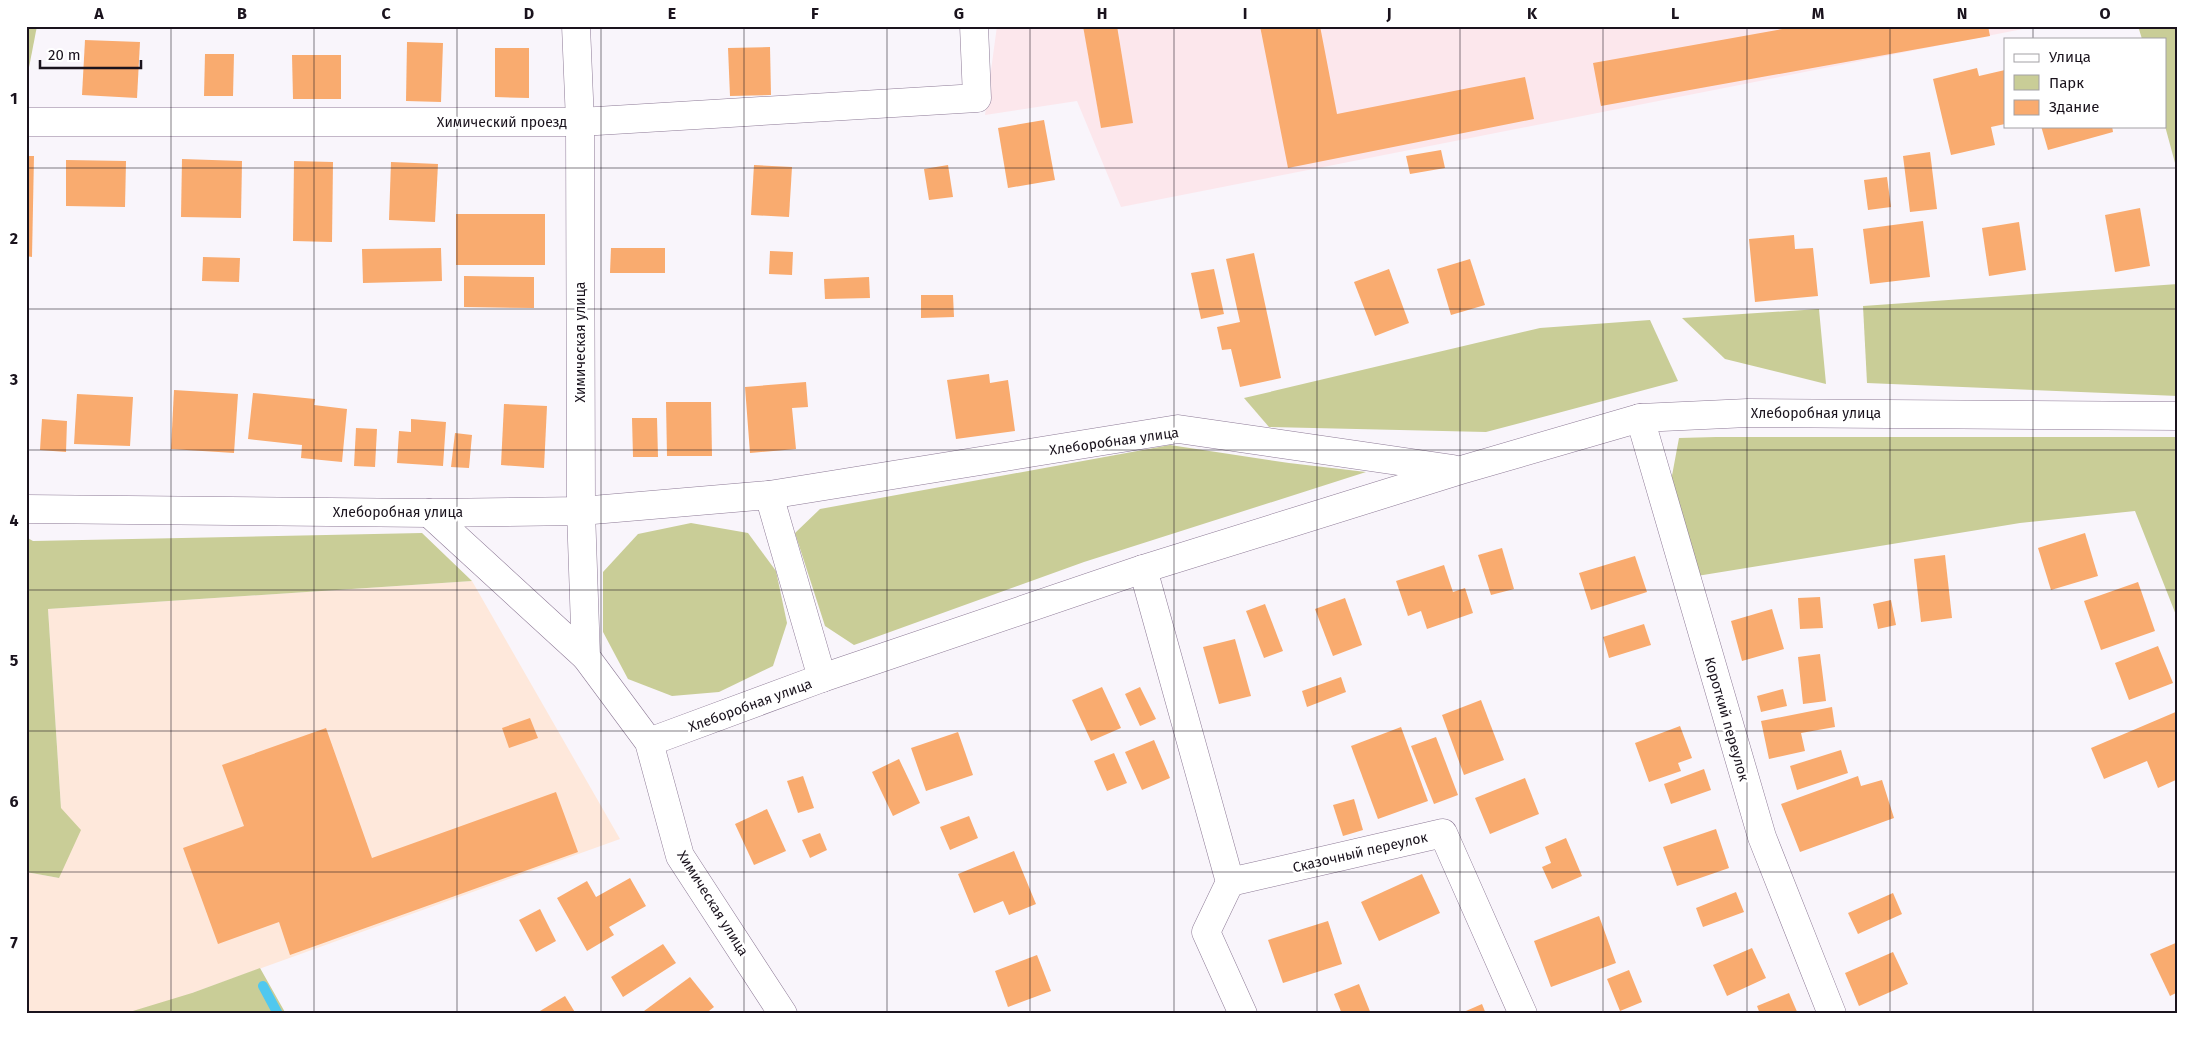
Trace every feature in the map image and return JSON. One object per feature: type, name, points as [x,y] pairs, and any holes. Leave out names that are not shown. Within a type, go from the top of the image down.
[{"type":"street","name":"Химическая улица","points":[[576,26],[580,122],[581,511],[586,657]]},
{"type":"street","name":"Химический проезд","points":[[26,122],[580,122],[978,98],[974,26]]},
{"type":"street","name":"Хлеборобная улица","points":[[649,742],[822,678],[1143,569],[1461,470],[1640,418],[1748,412],[2178,416]]},
{"type":"street","name":"Короткий переулок","points":[[1640,418],[1762,837],[1832,1014]]},
{"type":"street","name":"Хлеборобная улица","points":[[26,509],[429,513],[581,511],[769,496],[1178,429],[1461,470]]},
{"type":"street","name":"Хлеборобная улица","points":[[769,496],[822,678]]},
{"type":"street","name":"Химическая улица","points":[[429,513],[586,657],[649,742],[680,856],[783,1014]]},
{"type":"street","points":[[1143,569],[1230,882],[1206,932],[1243,1014]]},
{"type":"street","name":"Сказочный переулок","points":[[1230,882],[1443,833],[1523,1014]]},
{"type":"shaded area","points":[[997,26],[2038,26],[1121,207],[1077,101],[985,115]]},
{"type":"shaded area","points":[[472,581],[620,839],[192,993],[204,1014],[26,1014],[26,872],[59,878],[61,808],[48,609]]},
{"type":"green space","points":[[26,26],[37,26],[26,83]]},
{"type":"green space","points":[[2138,26],[2178,26],[2178,174],[2166,128],[2166,38],[2142,38]]},
{"type":"green space","points":[[2178,284],[2178,396],[1867,383],[1863,306]]},
{"type":"green space","points":[[1819,309],[1826,384],[1725,359],[1682,318]]},
{"type":"green space","points":[[1650,320],[1678,381],[1486,432],[1269,427],[1244,398],[1540,328]]},
{"type":"green space","points":[[2178,437],[2178,620],[2135,511],[2020,523],[1697,576],[1671,481],[1679,438]]},
{"type":"green space","points":[[1170,445],[1289,463],[1366,472],[1084,562],[854,645],[825,626],[795,533],[820,509]]},
{"type":"green space","points":[[691,523],[748,533],[776,571],[787,623],[773,666],[719,692],[672,696],[628,679],[603,632],[603,572],[638,534]]},
{"type":"green space","points":[[422,533],[472,581],[48,609],[61,808],[81,830],[59,878],[26,872],[26,537],[33,541]]},
{"type":"green space","points":[[260,968],[286,1014],[123,1014],[192,993]]},
{"type":"building","points":[[1083,26],[1117,26],[1133,123],[1101,128]]},
{"type":"building","points":[[1260,26],[1320,26],[1337,114],[1525,77],[1534,119],[1288,168]]},
{"type":"building","points":[[1799,26],[1988,26],[1990,36],[1601,106],[1593,63]]},
{"type":"building","points":[[85,40],[140,42],[137,98],[82,95]]},
{"type":"building","points":[[407,42],[443,43],[441,102],[406,101]]},
{"type":"building","points":[[770,47],[771,95],[730,96],[728,48]]},
{"type":"building","points":[[495,48],[529,48],[529,98],[495,97]]},
{"type":"building","points":[[205,54],[234,54],[233,96],[204,96]]},
{"type":"building","points":[[292,55],[341,55],[341,99],[293,99]]},
{"type":"building","points":[[1977,68],[1979,76],[2004,70],[2004,124],[1991,127],[1995,145],[1951,155],[1933,79]]},
{"type":"building","points":[[1044,120],[1055,180],[1008,188],[998,128]]},
{"type":"building","points":[[2042,128],[2112,128],[2113,132],[2048,150]]},
{"type":"building","points":[[1441,150],[1445,168],[1410,174],[1406,156]]},
{"type":"building","points":[[1930,152],[1937,209],[1910,212],[1903,156]]},
{"type":"building","points":[[26,156],[34,156],[32,257],[26,256]]},
{"type":"building","points":[[182,159],[242,161],[241,218],[181,217]]},
{"type":"building","points":[[66,160],[126,161],[125,207],[66,206]]},
{"type":"building","points":[[294,161],[333,162],[332,242],[293,241]]},
{"type":"building","points":[[391,162],[438,164],[435,222],[389,220]]},
{"type":"building","points":[[754,165],[792,167],[789,217],[751,215]]},
{"type":"building","points":[[948,165],[953,197],[929,200],[924,169]]},
{"type":"building","points":[[1887,177],[1891,207],[1868,210],[1864,180]]},
{"type":"building","points":[[2140,208],[2150,266],[2115,272],[2105,215]]},
{"type":"building","points":[[456,214],[545,214],[545,265],[456,265]]},
{"type":"building","points":[[1923,221],[1930,277],[1870,284],[1863,229]]},
{"type":"building","points":[[2019,222],[2026,270],[1989,276],[1982,228]]},
{"type":"building","points":[[1794,235],[1795,249],[1813,248],[1818,296],[1755,302],[1749,239]]},
{"type":"building","points":[[441,248],[442,281],[363,283],[362,249]]},
{"type":"building","points":[[611,248],[665,248],[665,273],[610,273]]},
{"type":"building","points":[[770,251],[793,252],[792,275],[769,274]]},
{"type":"building","points":[[1254,253],[1281,378],[1240,387],[1231,349],[1222,350],[1217,327],[1240,322],[1226,259]]},
{"type":"building","points":[[203,257],[240,258],[239,282],[202,281]]},
{"type":"building","points":[[1470,259],[1485,305],[1451,315],[1437,269]]},
{"type":"building","points":[[1214,269],[1224,314],[1201,319],[1191,273]]},
{"type":"building","points":[[1389,269],[1409,323],[1375,336],[1354,282]]},
{"type":"building","points":[[464,276],[534,277],[534,308],[464,307]]},
{"type":"building","points":[[869,277],[870,298],[825,299],[824,279]]},
{"type":"building","points":[[921,295],[953,295],[954,317],[921,318]]},
{"type":"building","points":[[989,374],[990,383],[1008,380],[1015,431],[956,439],[947,380]]},
{"type":"building","points":[[806,382],[808,407],[792,408],[796,449],[750,453],[745,387]]},
{"type":"building","points":[[174,390],[238,394],[234,453],[171,449]]},
{"type":"building","points":[[253,393],[315,399],[314,405],[347,409],[342,462],[301,458],[302,445],[248,439]]},
{"type":"building","points":[[77,394],[133,397],[130,446],[74,444]]},
{"type":"building","points":[[666,402],[711,402],[712,456],[667,456]]},
{"type":"building","points":[[504,404],[547,406],[544,468],[501,465]]},
{"type":"building","points":[[632,418],[657,418],[658,457],[633,457]]},
{"type":"building","points":[[42,419],[67,421],[66,452],[40,450]]},
{"type":"building","points":[[411,419],[446,422],[443,466],[397,463],[399,431],[411,432]]},
{"type":"building","points":[[356,428],[377,429],[375,467],[354,466]]},
{"type":"building","points":[[455,433],[472,435],[469,468],[451,467]]},
{"type":"building","points":[[2085,533],[2098,576],[2051,590],[2038,548]]},
{"type":"building","points":[[1502,548],[1514,589],[1491,595],[1478,555]]},
{"type":"building","points":[[1945,555],[1952,618],[1921,622],[1914,559]]},
{"type":"building","points":[[1635,556],[1647,592],[1591,610],[1579,573]]},
{"type":"building","points":[[1444,565],[1453,592],[1465,588],[1473,613],[1427,629],[1421,611],[1408,616],[1396,581]]},
{"type":"building","points":[[2138,582],[2155,631],[2101,650],[2084,601]]},
{"type":"building","points":[[1820,597],[1823,628],[1800,629],[1798,598]]},
{"type":"building","points":[[1345,598],[1362,645],[1333,656],[1315,609]]},
{"type":"building","points":[[1891,600],[1896,625],[1878,629],[1873,604]]},
{"type":"building","points":[[1265,604],[1283,651],[1264,658],[1246,611]]},
{"type":"building","points":[[1772,609],[1784,649],[1742,661],[1731,621]]},
{"type":"building","points":[[1644,624],[1651,645],[1609,658],[1603,637]]},
{"type":"building","points":[[1235,639],[1251,696],[1219,704],[1203,647]]},
{"type":"building","points":[[2158,646],[2173,683],[2129,700],[2115,663]]},
{"type":"building","points":[[1820,654],[1826,701],[1803,704],[1798,657]]},
{"type":"building","points":[[1341,677],[1346,692],[1307,707],[1302,691]]},
{"type":"building","points":[[1102,687],[1121,728],[1091,741],[1072,700]]},
{"type":"building","points":[[1140,687],[1156,719],[1140,726],[1125,694]]},
{"type":"building","points":[[1783,689],[1787,706],[1761,712],[1757,696]]},
{"type":"building","points":[[1481,700],[1504,760],[1464,775],[1442,715]]},
{"type":"building","points":[[1832,707],[1835,727],[1801,733],[1805,751],[1769,759],[1761,721]]},
{"type":"building","points":[[2178,711],[2178,779],[2158,788],[2147,761],[2104,779],[2091,748]]},
{"type":"building","points":[[530,718],[538,738],[509,748],[502,728]]},
{"type":"building","points":[[1680,726],[1692,758],[1678,763],[1681,771],[1649,782],[1635,743]]},
{"type":"building","points":[[1401,727],[1428,801],[1378,819],[1351,746]]},
{"type":"building","points":[[326,728],[372,858],[556,792],[578,852],[290,955],[279,922],[218,944],[183,848],[244,826],[222,765]]},
{"type":"building","points":[[958,732],[973,775],[926,791],[911,748]]},
{"type":"building","points":[[1436,737],[1458,795],[1434,804],[1411,746]]},
{"type":"building","points":[[1154,740],[1170,778],[1142,790],[1125,752]]},
{"type":"building","points":[[1841,750],[1848,773],[1797,790],[1790,766]]},
{"type":"building","points":[[1114,753],[1127,783],[1107,791],[1094,761]]},
{"type":"building","points":[[899,759],[920,803],[893,816],[872,772]]},
{"type":"building","points":[[1704,769],[1711,790],[1671,804],[1664,784]]},
{"type":"building","points":[[803,776],[814,808],[798,813],[787,781]]},
{"type":"building","points":[[1858,776],[1861,786],[1882,780],[1894,818],[1800,852],[1781,804]]},
{"type":"building","points":[[1525,778],[1539,814],[1490,834],[1475,798]]},
{"type":"building","points":[[1354,799],[1363,830],[1343,836],[1333,805]]},
{"type":"building","points":[[767,809],[786,851],[754,865],[735,824]]},
{"type":"building","points":[[969,816],[978,838],[950,850],[940,827]]},
{"type":"building","points":[[1716,829],[1729,868],[1677,886],[1663,847]]},
{"type":"building","points":[[820,833],[827,850],[810,858],[802,840]]},
{"type":"building","points":[[1566,838],[1582,876],[1552,889],[1542,867],[1551,863],[1545,847]]},
{"type":"building","points":[[1014,851],[1036,904],[1009,915],[1003,901],[974,913],[958,874]]},
{"type":"building","points":[[1422,874],[1440,913],[1379,941],[1361,902]]},
{"type":"building","points":[[630,878],[646,906],[609,927],[614,935],[587,951],[557,898],[587,881],[596,897]]},
{"type":"building","points":[[1736,892],[1744,912],[1703,927],[1696,908]]},
{"type":"building","points":[[1893,893],[1902,914],[1858,934],[1848,913]]},
{"type":"building","points":[[540,909],[556,941],[536,952],[519,920]]},
{"type":"building","points":[[1599,916],[1616,963],[1551,987],[1534,941]]},
{"type":"building","points":[[1328,921],[1342,964],[1283,983],[1268,940]]},
{"type":"building","points":[[2178,942],[2178,992],[2170,996],[2150,954]]},
{"type":"building","points":[[663,944],[676,963],[623,997],[611,977]]},
{"type":"building","points":[[1752,948],[1766,978],[1727,996],[1713,965]]},
{"type":"building","points":[[1893,952],[1908,984],[1859,1006],[1845,973]]},
{"type":"building","points":[[1037,955],[1051,991],[1008,1007],[995,971]]},
{"type":"building","points":[[1629,970],[1642,1002],[1620,1011],[1607,979]]},
{"type":"building","points":[[690,977],[714,1007],[705,1014],[640,1014]]},
{"type":"building","points":[[1359,984],[1371,1014],[1342,1014],[1334,994]]},
{"type":"building","points":[[1789,993],[1798,1014],[1760,1014],[1757,1006]]},
{"type":"building","points":[[565,996],[576,1014],[535,1014]]},
{"type":"building","points":[[1482,1004],[1486,1014],[1459,1014]]},
{"type":"waterway","points":[[263,986],[278,1014]]}]
